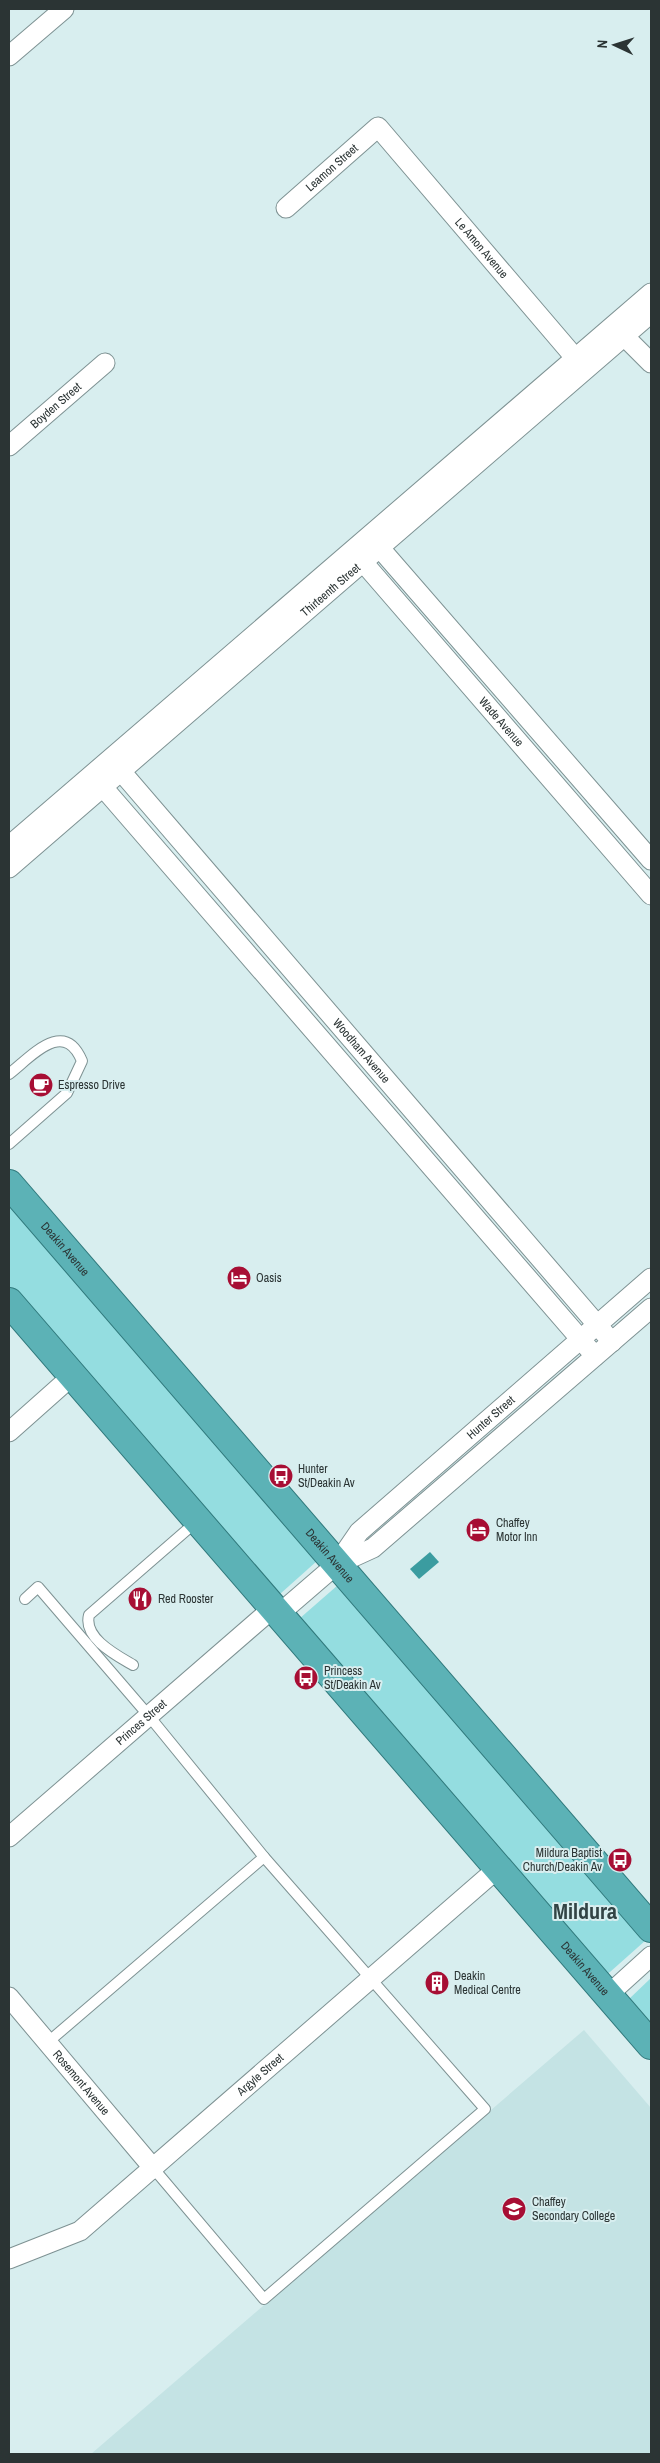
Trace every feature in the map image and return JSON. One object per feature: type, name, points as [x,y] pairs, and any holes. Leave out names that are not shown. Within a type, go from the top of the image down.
[{"type":"highway","name":"Deakin Avenue","points":[[9,1184],[651,1928]]},
{"type":"highway","name":"Deakin Avenue","points":[[9,1302],[651,2045]]},
{"type":"street","points":[[9,56],[64,9]]},
{"type":"street","name":"Leamon Street","points":[[286,208],[378,127]]},
{"type":"street","name":"Le Amon Avenue","points":[[378,127],[581,364]]},
{"type":"street","name":"Thirteenth Street","points":[[9,846],[97,781],[358,557],[624,326],[651,293]]},
{"type":"street","name":"Thirteenth Street","points":[[624,326],[651,313]]},
{"type":"street","points":[[624,326],[651,348]]},
{"type":"street","points":[[624,326],[651,363]]},
{"type":"street","name":"Boyden Street","points":[[9,446],[104,363]]},
{"type":"street","name":"Wade Avenue","points":[[374,542],[651,860]]},
{"type":"street","name":"Wade Avenue","points":[[358,557],[651,895]]},
{"type":"street","name":"Woodham Avenue","points":[[115,766],[612,1342]]},
{"type":"street","name":"Thirteenth Street","points":[[9,868],[97,781]]},
{"type":"street","name":"Woodham Avenue","points":[[97,781],[595,1356]]},
{"type":"street","name":"Hunter Street","points":[[336,1564],[359,1532],[651,1278]]},
{"type":"street","name":"Hunter Street","points":[[276,1611],[336,1564],[373,1548],[651,1308]]},
{"type":"street","points":[[9,1432],[72,1376]]},
{"type":"street","name":"Princes Street","points":[[9,1837],[148,1716],[276,1611]]},
{"type":"street","name":"Argyle Street","points":[[9,2258],[80,2231],[154,2169],[497,1869]]},
{"type":"street","points":[[608,1995],[651,1956]]},
{"type":"street","name":"Rosemont Avenue","points":[[9,1997],[154,2169]]},
{"type":"lane","points":[[9,1074],[50,1043],[59,1039],[68,1042],[77,1050],[82,1061],[67,1093],[9,1144]]},
{"type":"lane","points":[[133,1666],[107,1649],[90,1631],[87,1621],[89,1615],[197,1520]]},
{"type":"lane","points":[[25,1599],[38,1587],[148,1716],[264,1857],[485,2109],[264,2298],[154,2169]]},
{"type":"lane","points":[[47,2043],[264,1857]]},
{"type":"shaded area","points":[[9,1199],[317,1561],[280,1594],[274,1593],[9,1286]]},
{"type":"shaded area","points":[[430,1552],[439,1562],[419,1579],[410,1569]]},
{"type":"shaded area","points":[[338,1585],[646,1940],[610,1972],[607,1974],[299,1619]]},
{"type":"shaded area","points":[[651,1978],[651,2030],[628,2000]]},
{"type":"shaded area","name":"Chaffey Secondary College","points":[[584,2030],[651,2108],[651,2454],[91,2454]]},
{"type":"place","name":"Espresso Drive","points":[[41,1085]]},
{"type":"place","name":"Oasis","points":[[239,1278]]},
{"type":"place","name":"Hunter St/Deakin Av","points":[[281,1476]]},
{"type":"place","name":"Chaffey Motor Inn","points":[[478,1530]]},
{"type":"place","name":"Red Rooster","points":[[140,1599]]},
{"type":"place","name":"Princess St/Deakin Av","points":[[306,1678]]},
{"type":"place","name":"Mildura Baptist Church/Deakin Av","points":[[620,1860]]},
{"type":"place","name":"Deakin Medical Centre","points":[[437,1983]]},
{"type":"place","name":"Chaffey Secondary College","points":[[514,2209]]},
{"type":"district","name":"Mildura","points":[[585,1911]]}]
